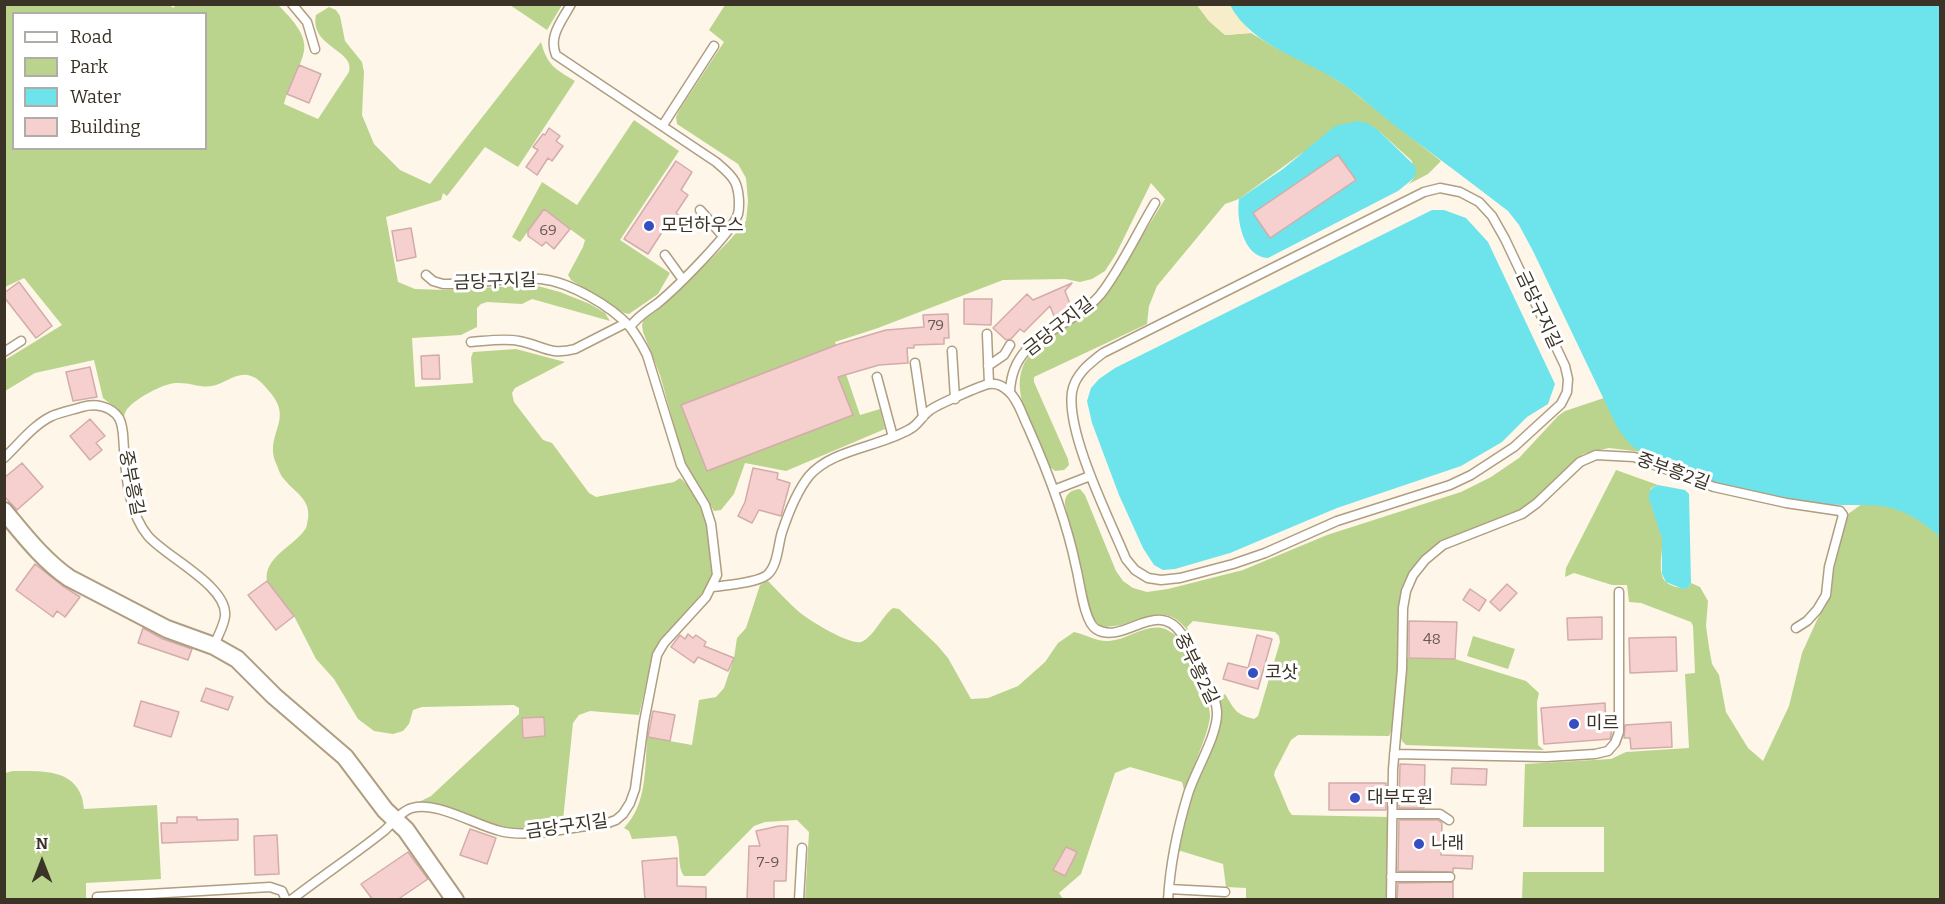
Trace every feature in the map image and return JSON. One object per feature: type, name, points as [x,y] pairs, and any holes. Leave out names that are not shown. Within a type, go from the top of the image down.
[{"type":"street","points":[[4,511],[36,550],[69,578],[167,629],[214,646],[237,659],[274,696],[338,749],[385,810],[406,830],[455,900]]},
{"type":"lane","points":[[292,4],[307,22],[315,49]]},
{"type":"lane","points":[[471,342],[511,340],[521,341],[544,350],[566,351],[628,325],[657,304],[683,280],[732,227],[738,213],[739,198],[735,182],[716,162],[556,55],[553,48],[553,37],[571,4]]},
{"type":"lane","points":[[663,125],[714,46]]},
{"type":"lane","name":"금당구지길","points":[[1432,190],[1460,192],[1479,202],[1492,216],[1565,366],[1568,379],[1567,392],[1561,404],[1514,447],[1472,475],[1450,485],[1337,520],[1254,556],[1180,578],[1161,580],[1148,578],[1135,570],[1126,559],[1090,476],[1071,414],[1072,390],[1083,369],[1113,347],[1394,206],[1432,190]]},
{"type":"lane","name":"금당구지길","points":[[1010,392],[1014,369],[1020,356],[1040,337],[1072,318],[1100,294],[1155,203]]},
{"type":"lane","points":[[700,210],[723,236]]},
{"type":"lane","points":[[665,255],[683,280]]},
{"type":"lane","name":"금당구지길","points":[[291,900],[331,872],[402,813],[412,808],[436,809],[500,831],[516,834],[605,824],[616,820],[630,803],[635,789],[644,722],[657,655],[663,643],[706,597],[717,575],[711,524],[705,505],[681,465],[647,355],[639,339],[628,325],[615,313],[583,293],[560,283],[542,279],[522,279],[443,284],[433,281],[426,275]]},
{"type":"lane","points":[[987,334],[989,384]]},
{"type":"lane","points":[[4,352],[21,341]]},
{"type":"lane","name":"금당구지길","points":[[988,366],[1004,355],[1010,345]]},
{"type":"lane","points":[[952,351],[955,399]]},
{"type":"lane","points":[[915,363],[923,417]]},
{"type":"lane","points":[[877,378],[893,437]]},
{"type":"lane","points":[[712,587],[766,576],[773,568],[783,531],[801,489],[810,475],[827,461],[912,428],[930,410],[989,384],[1001,386],[1010,392],[1054,490],[1090,476]]},
{"type":"lane","name":"중부흥길","points":[[4,458],[38,425],[54,415],[88,405],[101,405],[112,411],[119,419],[122,430],[128,484],[132,504],[140,524],[149,537],[165,552],[207,584],[224,608],[222,626],[214,646]]},
{"type":"lane","name":"중부흥2길","points":[[1391,900],[1392,814],[1402,669],[1403,608],[1406,591],[1413,575],[1425,560],[1443,545],[1522,514],[1537,503],[1580,462],[1596,455],[1612,454],[1634,457],[1714,487],[1775,501],[1840,511],[1843,515],[1829,567],[1826,595],[1807,621],[1796,628]]},
{"type":"lane","name":"중부흥2길","points":[[1054,490],[1074,558],[1088,618],[1094,629],[1106,633],[1159,619],[1171,622],[1181,633],[1216,702],[1216,721],[1188,792],[1172,862],[1168,900]]},
{"type":"lane","points":[[1395,754],[1546,757],[1596,754],[1608,751],[1615,743],[1619,732],[1619,592]]},
{"type":"lane","points":[[1392,814],[1440,814],[1449,819]]},
{"type":"lane","points":[[799,900],[802,848]]},
{"type":"lane","points":[[1391,877],[1450,877]]},
{"type":"lane","points":[[97,897],[270,886],[282,891],[286,900]]},
{"type":"lane","points":[[1168,889],[1225,892]]},
{"type":"green space","points":[[169,4],[173,8],[177,4],[278,5],[292,20],[304,43],[301,62],[284,104],[318,119],[349,72],[346,58],[325,41],[316,26],[316,15],[329,7],[336,10],[340,16],[345,41],[362,62],[364,72],[362,115],[374,144],[400,170],[430,184],[541,42],[553,66],[575,81],[518,167],[485,147],[447,196],[443,193],[441,200],[386,217],[398,282],[415,289],[445,290],[534,285],[590,304],[605,313],[610,321],[532,299],[522,304],[487,302],[481,304],[477,308],[477,327],[461,335],[412,338],[415,387],[473,383],[471,358],[473,352],[516,349],[565,362],[515,388],[512,393],[514,402],[543,440],[552,443],[589,493],[596,497],[674,482],[680,478],[694,496],[706,522],[714,562],[712,576],[708,586],[654,650],[639,715],[590,711],[579,715],[573,723],[563,820],[532,829],[508,829],[429,805],[415,804],[431,796],[519,714],[519,708],[514,705],[422,707],[413,710],[409,724],[403,731],[393,734],[374,731],[358,719],[334,679],[316,659],[294,616],[267,581],[267,573],[275,558],[306,528],[308,512],[305,501],[279,471],[273,452],[280,418],[279,410],[276,401],[258,380],[241,375],[212,386],[181,383],[164,386],[129,407],[124,414],[124,420],[119,411],[103,398],[94,360],[35,373],[5,391],[5,360],[62,325],[24,278],[5,287],[5,5]]},
{"type":"green space","points":[[510,5],[562,5],[547,30]]},
{"type":"green space","points":[[725,5],[1197,5],[1209,21],[1225,35],[1251,33],[1276,48],[1315,66],[1346,86],[1441,161],[1428,174],[1409,184],[1414,178],[1412,161],[1379,131],[1302,153],[1239,199],[1225,204],[1157,286],[1149,306],[1147,324],[1034,377],[1034,382],[1068,459],[1069,465],[1064,470],[1055,471],[1050,467],[1028,419],[1022,402],[1021,371],[1028,356],[1042,343],[1089,313],[1108,291],[1165,199],[1151,183],[1116,254],[1105,271],[1092,279],[1080,282],[1065,279],[1003,280],[835,342],[860,415],[880,409],[885,429],[786,471],[745,463],[734,494],[721,510],[714,511],[685,464],[660,375],[642,325],[644,318],[676,294],[746,221],[748,201],[746,178],[738,164],[677,124],[676,117],[724,42],[709,30]]},
{"type":"green space","points":[[634,120],[679,151],[620,240],[670,273],[658,294],[629,314],[571,280],[568,275],[585,240],[544,210],[520,242],[512,237],[542,182],[577,205]]},
{"type":"green space","points":[[1604,398],[1624,434],[1642,452],[1609,448],[1583,454],[1535,501],[1521,511],[1456,536],[1413,568],[1403,585],[1400,600],[1398,670],[1392,729],[1389,736],[1298,735],[1291,740],[1275,771],[1274,775],[1292,815],[1389,817],[1386,899],[1246,899],[1246,888],[1226,887],[1223,864],[1178,852],[1185,815],[1220,698],[1225,694],[1239,713],[1254,719],[1258,716],[1280,642],[1279,636],[1275,632],[1193,621],[1187,627],[1188,631],[1178,620],[1167,615],[1146,617],[1112,626],[1100,626],[1091,616],[1065,505],[1068,494],[1080,489],[1085,495],[1116,571],[1123,581],[1133,588],[1147,592],[1168,589],[1243,570],[1327,535],[1461,492],[1491,477],[1519,458],[1565,411]]},
{"type":"green space","points":[[1616,470],[1658,485],[1651,488],[1650,495],[1662,537],[1661,573],[1668,584],[1688,588],[1691,583],[1700,587],[1708,601],[1706,626],[1709,647],[1712,664],[1719,675],[1726,712],[1748,748],[1763,761],[1789,706],[1802,653],[1831,596],[1834,569],[1848,514],[1862,504],[1880,504],[1902,510],[1926,524],[1940,537],[1940,899],[1522,900],[1523,872],[1604,872],[1604,827],[1523,827],[1525,764],[1611,759],[1626,752],[1689,748],[1685,674],[1695,673],[1691,622],[1641,603],[1629,602],[1627,585],[1612,585],[1574,573],[1565,577],[1566,568]]},
{"type":"green space","points":[[768,581],[803,615],[829,631],[855,642],[861,642],[870,636],[893,608],[899,609],[948,658],[971,699],[988,698],[1018,686],[1045,662],[1058,643],[1074,632],[1109,641],[1148,629],[1168,630],[1183,645],[1195,680],[1210,711],[1206,733],[1184,790],[1182,782],[1130,767],[1115,773],[1081,874],[1059,893],[1063,899],[805,899],[809,832],[797,820],[765,822],[754,826],[705,876],[684,876],[680,867],[676,836],[632,839],[629,831],[624,828],[632,819],[641,797],[647,737],[692,745],[699,700],[716,697],[724,688],[734,658],[737,638],[746,628],[760,585]]},
{"type":"green space","points":[[1473,636],[1515,649],[1508,669],[1467,656]]},
{"type":"green space","points":[[1407,658],[1455,659],[1526,681],[1539,693],[1537,702],[1538,745],[1544,750],[1406,745],[1400,735]]},
{"type":"green space","points":[[13,771],[52,773],[70,780],[81,795],[84,809],[157,805],[161,879],[86,883],[86,899],[5,899],[5,773]]},
{"type":"sand","points":[[1197,5],[1230,5],[1251,33],[1225,35],[1209,21]]},
{"type":"water","points":[[1230,5],[1940,5],[1940,537],[1924,524],[1895,509],[1868,505],[1797,502],[1747,492],[1693,476],[1647,456],[1631,445],[1617,427],[1533,251],[1519,225],[1508,211],[1344,85],[1281,51],[1252,32]]},
{"type":"water","points":[[1358,121],[1369,124],[1379,131],[1415,166],[1414,178],[1398,191],[1268,258],[1252,251],[1240,226],[1239,199],[1283,169],[1335,126]]},
{"type":"water","points":[[1432,210],[1444,210],[1466,218],[1488,242],[1555,384],[1548,404],[1527,417],[1502,442],[1461,466],[1337,508],[1230,553],[1175,569],[1163,570],[1154,565],[1143,548],[1119,495],[1092,423],[1087,401],[1091,388],[1115,368]]},
{"type":"water","points":[[1658,485],[1685,490],[1689,494],[1691,583],[1688,588],[1683,589],[1666,582],[1662,574],[1662,538],[1649,499],[1650,490]]},
{"type":"building","points":[[299,65],[321,74],[309,103],[287,94]]},
{"type":"building","points":[[549,128],[560,136],[556,141],[563,146],[552,161],[548,158],[537,175],[526,167],[538,150],[533,147]]},
{"type":"building","points":[[1338,155],[1356,180],[1270,238],[1253,213]]},
{"type":"building","points":[[676,161],[692,172],[681,190],[688,195],[676,213],[680,216],[670,232],[664,229],[648,254],[624,239]]},
{"type":"building","points":[[544,209],[570,229],[554,249],[546,242],[542,246],[528,236],[528,231]]},
{"type":"building","points":[[411,228],[416,257],[397,261],[392,231]]},
{"type":"building","points":[[19,282],[52,326],[36,338],[4,297],[4,293]]},
{"type":"building","points":[[1072,283],[1065,291],[1072,309],[1054,316],[1050,306],[1024,332],[1020,329],[1011,339],[1006,340],[993,328],[1027,294],[1033,300]]},
{"type":"building","points":[[964,299],[992,299],[991,325],[964,324]]},
{"type":"building","points":[[948,314],[949,338],[944,338],[944,344],[914,345],[914,348],[907,348],[908,363],[879,365],[838,377],[853,415],[707,471],[681,405],[839,344],[886,330],[924,327],[923,315]]},
{"type":"building","points":[[439,355],[440,379],[422,379],[421,356]]},
{"type":"building","points":[[90,367],[97,397],[73,401],[66,372]]},
{"type":"building","points":[[90,419],[105,436],[96,443],[102,450],[90,460],[70,436]]},
{"type":"building","points":[[22,463],[43,487],[17,510],[4,496],[4,478]]},
{"type":"building","points":[[753,468],[778,473],[777,479],[790,483],[781,516],[759,510],[752,523],[738,516],[745,502]]},
{"type":"building","points":[[35,564],[80,597],[65,617],[57,611],[53,617],[16,590]]},
{"type":"building","points":[[267,581],[294,616],[276,630],[248,595]]},
{"type":"building","points":[[1507,584],[1517,593],[1500,611],[1490,602]]},
{"type":"building","points":[[1470,589],[1486,600],[1479,611],[1463,600]]},
{"type":"building","points":[[1602,617],[1602,639],[1568,640],[1567,618]]},
{"type":"building","points":[[1409,621],[1457,622],[1455,659],[1409,658]]},
{"type":"building","points":[[143,628],[163,639],[192,649],[188,660],[138,643]]},
{"type":"building","points":[[688,634],[693,638],[696,635],[706,642],[704,646],[734,658],[728,671],[698,657],[694,663],[671,647],[680,635],[685,639]]},
{"type":"building","points":[[1257,635],[1272,639],[1258,689],[1223,679],[1228,663],[1248,668]]},
{"type":"building","points":[[1676,637],[1677,671],[1630,673],[1629,638]]},
{"type":"building","points":[[206,688],[233,697],[228,710],[201,701]]},
{"type":"building","points":[[141,701],[179,712],[171,737],[134,726]]},
{"type":"building","points":[[1605,703],[1606,725],[1613,725],[1610,739],[1544,744],[1541,708]]},
{"type":"building","points":[[653,711],[675,715],[670,741],[648,737]]},
{"type":"building","points":[[544,717],[545,736],[523,738],[522,718]]},
{"type":"building","points":[[1671,722],[1672,747],[1631,749],[1630,738],[1624,738],[1625,725]]},
{"type":"building","points":[[1400,764],[1425,765],[1424,808],[1399,808]]},
{"type":"building","points":[[1452,768],[1487,769],[1486,785],[1451,784]]},
{"type":"building","points":[[1329,783],[1386,783],[1386,810],[1329,810]]},
{"type":"building","points":[[177,817],[197,817],[197,820],[238,819],[238,840],[162,843],[161,823],[177,823]]},
{"type":"building","points":[[1399,820],[1438,820],[1442,823],[1441,855],[1473,856],[1472,869],[1453,868],[1453,872],[1398,871]]},
{"type":"building","points":[[788,826],[786,881],[774,881],[774,900],[747,900],[749,846],[760,846],[756,831]]},
{"type":"building","points":[[470,829],[496,838],[487,864],[460,855]]},
{"type":"building","points":[[277,835],[279,874],[255,875],[254,836]]},
{"type":"building","points":[[1066,847],[1077,852],[1065,876],[1053,870]]},
{"type":"building","points":[[408,852],[428,879],[397,900],[373,900],[361,884]]},
{"type":"building","points":[[677,858],[677,886],[706,887],[706,900],[645,900],[642,861]]},
{"type":"building","points":[[1453,882],[1453,900],[1397,900],[1398,883]]},
{"type":"place","name":"모던하우스","points":[[649,226]]},
{"type":"place","name":"코삿","points":[[1253,673]]},
{"type":"place","name":"미르","points":[[1574,724]]},
{"type":"place","name":"대부도원","points":[[1355,798]]},
{"type":"place","name":"나래","points":[[1419,844]]}]
